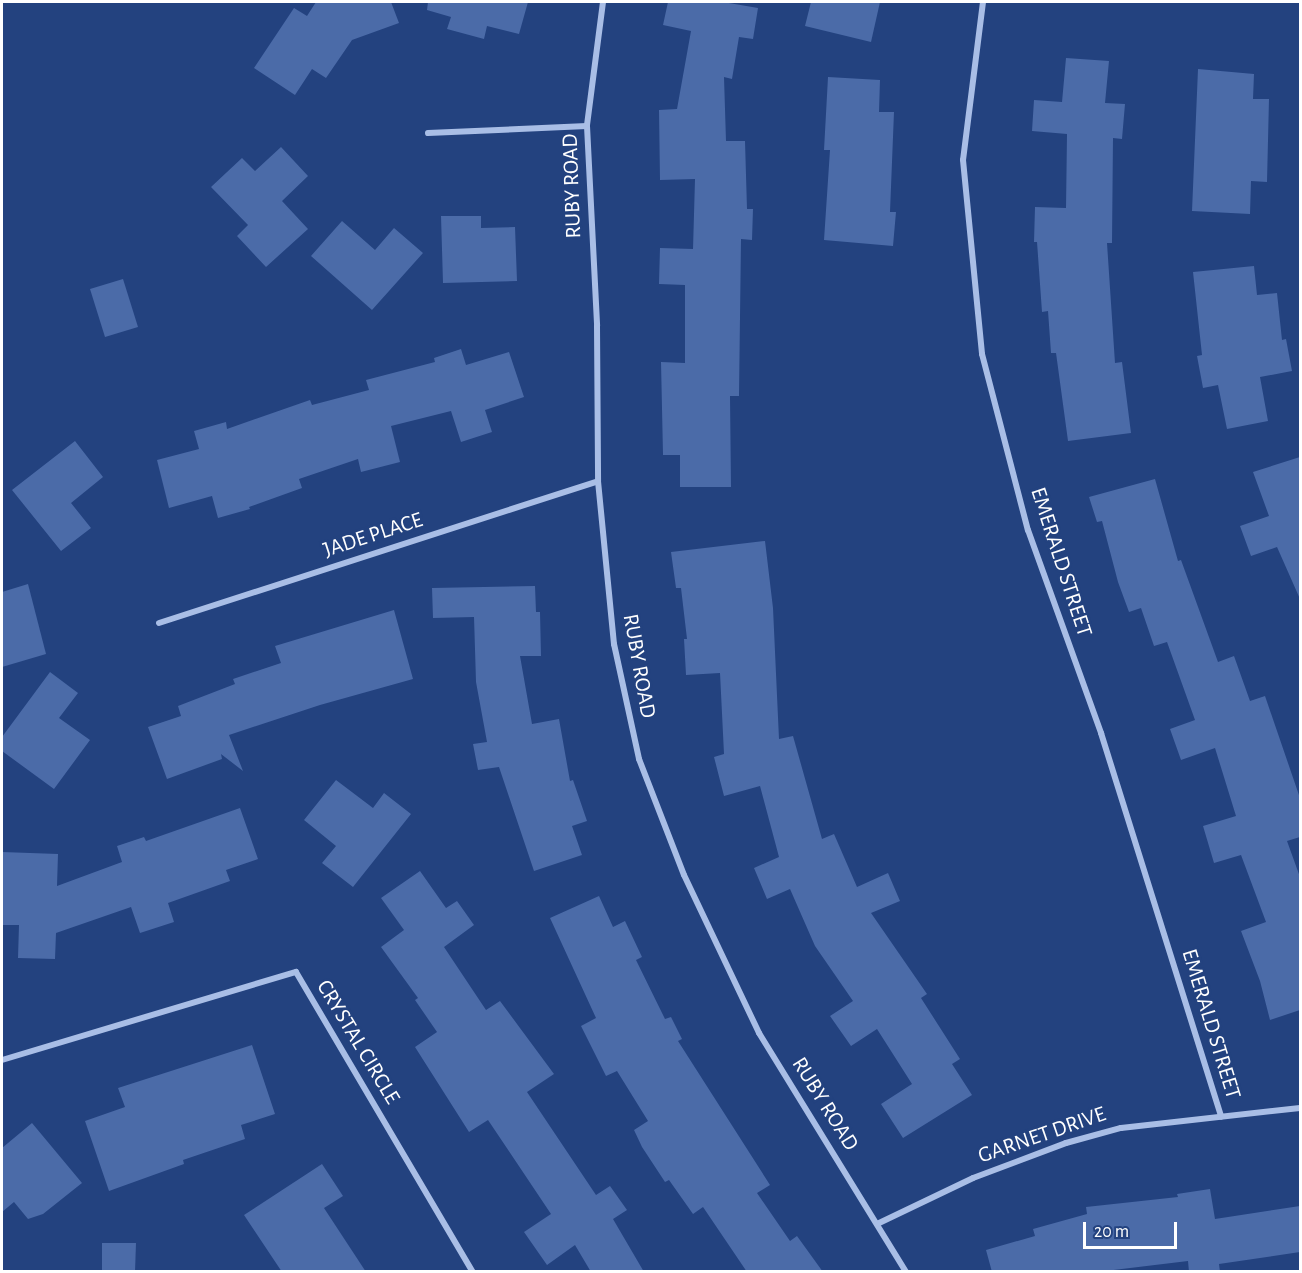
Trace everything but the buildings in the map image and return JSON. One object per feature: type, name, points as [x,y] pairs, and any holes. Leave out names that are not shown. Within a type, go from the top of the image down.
[{"type":"street","name":"RUBY ROAD","points":[[603,2],[587,126],[597,326],[598,481],[614,644],[639,759],[684,874],[759,1033],[906,1272]]},
{"type":"street","name":"EMERALD STREET","points":[[983,2],[963,160],[981,354],[1028,530],[1101,733],[1221,1117]]},
{"type":"street","points":[[428,133],[587,126]]},
{"type":"street","name":"JADE PLACE","points":[[159,623],[598,481]]},
{"type":"street","name":"CRYSTAL CIRCLE","points":[[2,1060],[296,972],[472,1272]]},
{"type":"street","name":"GARNET DRIVE","points":[[877,1224],[973,1178],[1066,1143],[1121,1128],[1300,1107]]}]
